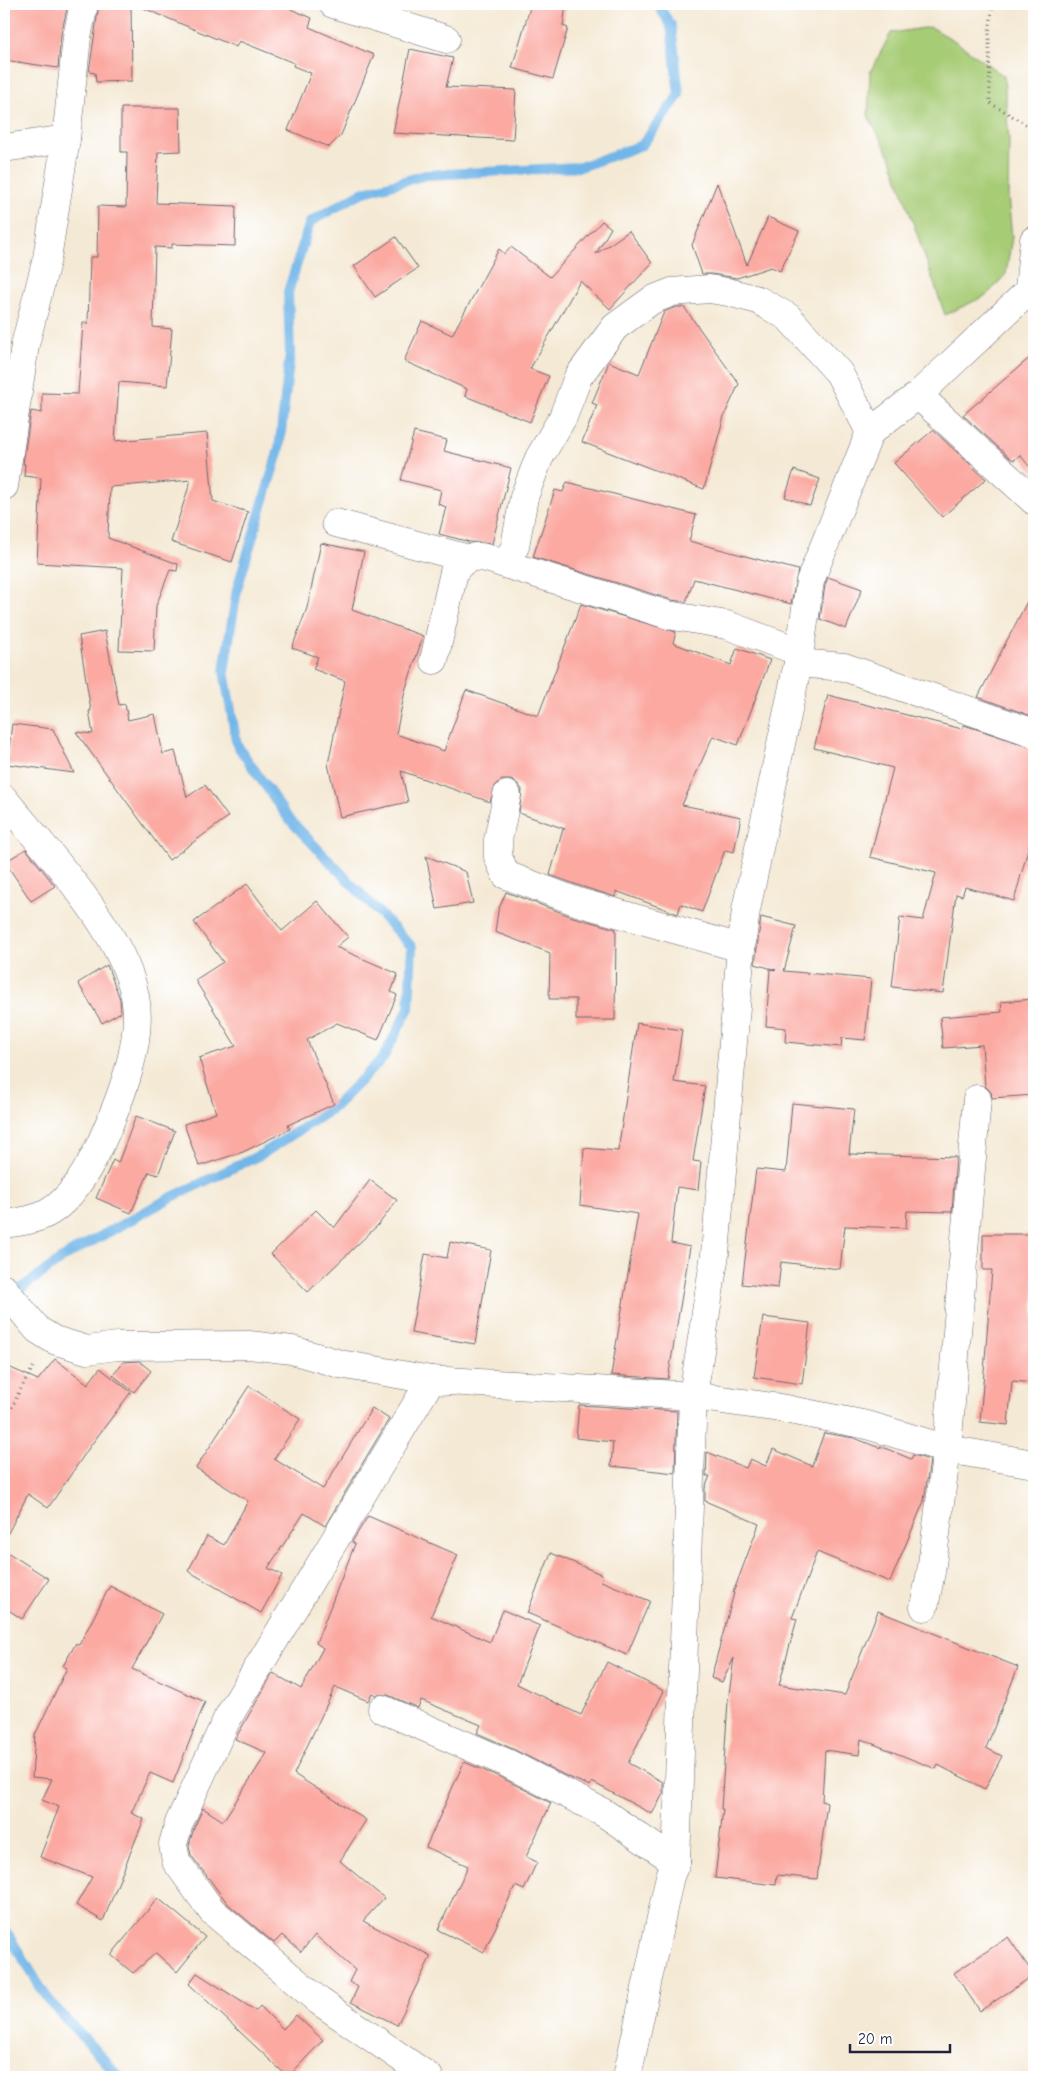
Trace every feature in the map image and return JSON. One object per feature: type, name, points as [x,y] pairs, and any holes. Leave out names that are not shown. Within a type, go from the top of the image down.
[{"type":"street","points":[[4,486],[25,345],[47,258],[66,140],[77,36],[84,4]]},
{"type":"street","points":[[333,4],[446,39]]},
{"type":"street","points":[[4,148],[66,140]]},
{"type":"street","points":[[627,2077],[670,1876],[676,1862],[693,1396],[715,1254],[741,948],[746,910],[799,657],[810,581],[870,432],[918,395],[1032,287],[1034,240]]},
{"type":"street","points":[[508,565],[515,546],[524,497],[539,458],[563,418],[578,377],[615,327],[652,300],[672,292],[709,289],[728,292],[758,300],[788,317],[838,373],[870,432]]},
{"type":"street","points":[[918,395],[1034,501]]},
{"type":"street","points":[[336,523],[465,558],[483,557],[668,615],[727,625],[799,657],[844,667],[1034,733]]},
{"type":"street","points":[[434,660],[454,572],[465,558]]},
{"type":"street","points":[[506,795],[498,840],[498,857],[506,875],[578,902],[741,948]]},
{"type":"street","points":[[4,799],[112,936],[123,959],[135,996],[136,1027],[132,1062],[112,1118],[79,1182],[67,1197],[50,1212],[24,1222],[4,1224]]},
{"type":"street","points":[[924,1607],[931,1572],[947,1449],[977,1099]]},
{"type":"street","points":[[4,1289],[38,1330],[54,1340],[87,1350],[117,1346],[249,1345],[292,1350],[340,1364],[431,1380],[693,1396],[780,1408],[857,1423],[947,1449],[1034,1464]]},
{"type":"street","points":[[429,2077],[319,2001],[212,1911],[176,1861],[172,1844],[179,1824],[227,1719],[431,1380]]},
{"type":"street","points":[[382,1709],[507,1763],[604,1813],[676,1862]]},
{"type":"path","points":[[993,4],[989,32],[990,103],[1034,129]]},
{"type":"path","points":[[4,1426],[33,1366],[39,1361]]},
{"type":"green space","points":[[931,27],[955,41],[1004,76],[1009,142],[1008,196],[1012,237],[1006,274],[987,295],[945,315],[890,156],[868,116],[870,72],[891,33]]},
{"type":"building","points":[[4,4],[68,4],[61,35],[58,68],[4,60]]},
{"type":"building","points":[[99,4],[131,4],[132,81],[96,82],[95,73],[89,72]]},
{"type":"building","points":[[134,4],[279,4],[312,18],[309,27],[374,55],[341,135],[329,147],[288,130],[311,73],[293,66],[294,63],[239,41],[236,47]]},
{"type":"building","points":[[531,4],[566,4],[563,26],[568,28],[553,79],[512,68]]},
{"type":"building","points":[[410,49],[453,58],[446,87],[516,90],[513,140],[393,133]]},
{"type":"building","points":[[121,108],[180,108],[181,151],[158,152],[156,203],[236,206],[235,246],[172,244],[172,248],[155,247],[153,327],[172,329],[167,386],[119,382],[115,441],[207,433],[213,501],[248,512],[232,562],[171,542],[191,480],[110,487],[108,538],[178,564],[177,571],[170,570],[156,606],[154,651],[119,650],[123,568],[37,563],[41,478],[24,476],[25,464],[23,464],[31,411],[42,413],[42,393],[78,394],[83,323],[88,323],[90,257],[97,257],[98,206],[126,207],[127,152],[121,152]]},
{"type":"building","points":[[717,183],[747,265],[768,217],[799,231],[780,271],[771,267],[737,278],[702,274],[692,245]]},
{"type":"building","points":[[602,221],[611,228],[596,254],[629,231],[652,263],[610,309],[580,281],[530,369],[549,376],[530,422],[465,396],[467,389],[404,361],[422,321],[452,335],[499,249],[505,254],[511,247],[550,277]]},
{"type":"building","points":[[396,237],[418,268],[375,297],[354,266]]},
{"type":"building","points":[[676,307],[684,307],[739,384],[724,416],[704,489],[582,442],[597,405],[592,403],[609,362],[639,374],[664,312]]},
{"type":"building","points":[[1034,354],[1034,472],[1020,455],[1014,460],[1010,458],[963,415]]},
{"type":"building","points":[[933,430],[986,479],[942,517],[894,463]]},
{"type":"building","points":[[414,432],[447,440],[444,451],[511,468],[492,544],[470,542],[439,534],[446,507],[438,504],[441,490],[401,480]]},
{"type":"building","points":[[794,470],[820,479],[810,506],[785,497]]},
{"type":"building","points":[[567,482],[696,515],[689,541],[798,570],[791,604],[694,579],[686,602],[672,600],[533,557],[555,490],[563,492]]},
{"type":"building","points":[[321,543],[364,552],[352,610],[423,636],[405,691],[396,734],[444,751],[466,690],[538,716],[581,604],[676,632],[673,643],[731,665],[737,648],[770,660],[738,745],[713,736],[682,805],[741,817],[734,852],[725,850],[702,912],[681,904],[678,914],[616,891],[616,897],[550,875],[563,829],[565,829],[519,813],[522,790],[518,784],[511,780],[502,780],[496,784],[490,802],[401,771],[408,802],[340,817],[328,764],[345,681],[313,669],[318,657],[292,648],[307,608]]},
{"type":"building","points":[[828,577],[862,589],[846,629],[820,619]]},
{"type":"building","points":[[1034,588],[1034,717],[978,697]]},
{"type":"building","points":[[105,631],[119,705],[125,704],[128,720],[155,714],[163,754],[175,751],[187,797],[205,785],[228,817],[169,860],[76,732],[93,734],[79,636]]},
{"type":"building","points":[[828,695],[962,729],[964,725],[1034,748],[1034,827],[1014,901],[965,887],[962,896],[956,894],[943,993],[892,987],[900,917],[923,920],[936,873],[870,857],[893,768],[814,748]]},
{"type":"building","points":[[12,724],[53,729],[74,773],[7,764]]},
{"type":"building","points":[[26,849],[55,886],[31,901],[5,862]]},
{"type":"building","points":[[426,856],[466,872],[473,903],[437,909]]},
{"type":"building","points":[[247,884],[282,931],[317,901],[348,937],[336,947],[398,974],[391,992],[397,995],[378,1040],[337,1023],[307,1040],[334,1104],[288,1125],[290,1129],[243,1152],[199,1166],[184,1124],[216,1113],[199,1058],[236,1046],[195,980],[223,962],[194,922]]},
{"type":"building","points":[[506,892],[573,917],[616,929],[615,1020],[576,1020],[576,999],[549,999],[550,953],[495,932],[498,911]]},
{"type":"building","points":[[761,917],[796,926],[784,971],[871,979],[865,1040],[842,1038],[841,1047],[785,1042],[786,1028],[766,1026],[770,969],[776,970],[755,964]]},
{"type":"building","points":[[107,965],[120,999],[121,1012],[102,1023],[78,983]]},
{"type":"building","points":[[1034,999],[1034,1095],[992,1098],[991,1092],[985,1086],[982,1045],[943,1048],[940,1017],[1002,1012],[1001,1002]]},
{"type":"building","points":[[637,1023],[682,1030],[674,1082],[705,1086],[693,1161],[701,1162],[698,1190],[677,1187],[671,1243],[690,1247],[668,1379],[611,1375],[638,1214],[580,1205],[584,1148],[618,1151]]},
{"type":"building","points":[[792,1103],[854,1109],[849,1154],[956,1157],[952,1212],[907,1211],[906,1228],[845,1226],[840,1269],[781,1262],[778,1288],[742,1284],[756,1169],[786,1172]]},
{"type":"building","points":[[136,1116],[175,1131],[158,1175],[149,1172],[131,1213],[96,1198],[113,1160],[118,1163]]},
{"type":"building","points":[[370,1180],[397,1200],[379,1224],[308,1292],[271,1254],[316,1210],[334,1228]]},
{"type":"building","points":[[983,1234],[1034,1234],[1034,1383],[1012,1381],[1008,1425],[980,1422],[992,1270],[983,1270]]},
{"type":"building","points":[[450,1242],[491,1250],[475,1344],[411,1333],[425,1254],[447,1258]]},
{"type":"building","points":[[763,1317],[810,1323],[802,1384],[754,1377]]},
{"type":"building","points":[[55,1359],[88,1384],[100,1368],[131,1392],[91,1445],[48,1508],[28,1494],[4,1541],[4,1365],[38,1380]]},
{"type":"building","points":[[139,1361],[151,1371],[134,1392],[113,1375],[123,1362]]},
{"type":"building","points":[[249,1386],[300,1419],[274,1459],[323,1489],[372,1408],[389,1419],[325,1526],[304,1513],[268,1568],[282,1575],[261,1613],[188,1571],[207,1536],[224,1545],[248,1501],[196,1468]]},
{"type":"building","points":[[579,1405],[677,1411],[675,1473],[611,1466],[613,1442],[576,1438]]},
{"type":"building","points":[[824,1433],[854,1438],[911,1459],[913,1455],[930,1460],[924,1501],[890,1582],[817,1552],[792,1618],[797,1619],[779,1685],[845,1695],[878,1611],[1018,1667],[986,1748],[1002,1756],[985,1789],[938,1765],[936,1769],[861,1739],[859,1755],[825,1750],[822,1801],[827,1803],[817,1879],[777,1875],[776,1885],[715,1878],[723,1809],[721,1809],[728,1701],[734,1658],[722,1682],[711,1678],[733,1593],[759,1524],[705,1501],[705,1488],[710,1476],[706,1476],[707,1452],[746,1468],[750,1459],[766,1466],[773,1449],[812,1466]]},
{"type":"building","points":[[368,1516],[458,1555],[431,1616],[490,1642],[503,1610],[540,1626],[517,1684],[581,1715],[607,1662],[664,1691],[628,1763],[663,1782],[663,1794],[652,1814],[592,1782],[590,1786],[564,1775],[477,1733],[481,1725],[421,1700],[418,1708],[388,1695],[372,1693],[368,1701],[335,1687],[294,1774],[366,1820],[340,1861],[384,1898],[363,1921],[431,1956],[397,2025],[351,2002],[358,1987],[349,1982],[355,1970],[315,1935],[301,1952],[282,1935],[274,1943],[228,1904],[191,1855],[189,1845],[203,1808],[223,1821],[267,1753],[235,1739],[273,1673],[301,1689],[323,1648],[316,1643],[355,1544],[352,1542]]},
{"type":"building","points":[[4,1550],[49,1579],[22,1619],[4,1607]]},
{"type":"building","points":[[551,1553],[603,1575],[601,1581],[650,1601],[627,1655],[527,1613]]},
{"type":"building","points":[[110,1586],[162,1614],[132,1669],[205,1702],[173,1783],[150,1773],[131,1813],[144,1819],[103,1921],[76,1905],[92,1877],[40,1857],[59,1807],[42,1800],[52,1779],[32,1777],[35,1735],[67,1668],[63,1666],[76,1643],[79,1645]]},
{"type":"building","points":[[464,1762],[500,1777],[551,1803],[526,1857],[537,1862],[524,1890],[515,1886],[484,1952],[438,1930],[468,1866],[426,1847]]},
{"type":"building","points":[[158,1898],[205,1937],[177,1972],[156,1953],[133,1973],[111,1955]]},
{"type":"building","points":[[1008,1937],[1034,1975],[980,2011],[954,1973]]},
{"type":"building","points":[[197,1973],[256,2011],[260,2006],[283,2029],[296,2015],[323,2040],[288,2077],[189,1984]]},
{"type":"waterway","points":[[11,1296],[67,1255],[172,1197],[262,1154],[332,1109],[383,1058],[409,1008],[412,947],[288,818],[237,745],[224,671],[237,589],[279,449],[290,354],[288,292],[310,222],[361,193],[426,175],[580,167],[642,145],[679,95],[671,25],[657,4]]},
{"type":"waterway","points":[[4,1928],[49,2001],[120,2077]]}]
